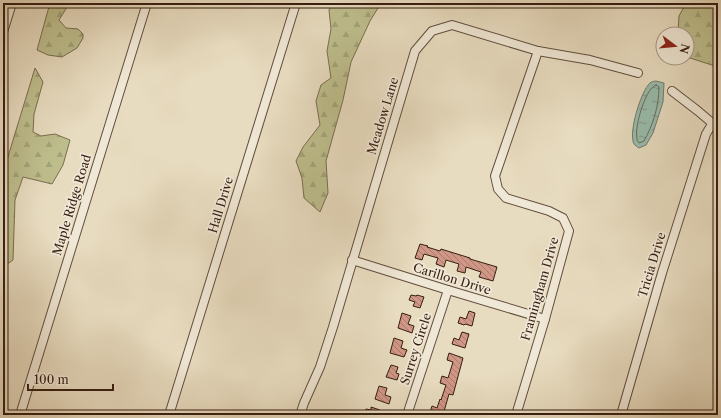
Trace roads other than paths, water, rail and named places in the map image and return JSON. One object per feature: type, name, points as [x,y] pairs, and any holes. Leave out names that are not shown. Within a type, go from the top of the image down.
[{"type":"street","points":[[3,32],[12,3]]},
{"type":"street","name":"Maple Ridge Road","points":[[20,415],[147,3]]},
{"type":"street","name":"Hall Drive","points":[[169,415],[296,3]]},
{"type":"street","name":"Meadow Lane","points":[[300,415],[320,367],[333,327],[415,51],[432,31],[452,25],[538,51],[590,60],[638,73]]},
{"type":"street","name":"Framingham Drive","points":[[516,415],[569,232],[563,218],[549,211],[506,198],[498,189],[495,176],[538,51]]},
{"type":"street","points":[[672,91],[715,126]]},
{"type":"street","name":"Tricia Drive","points":[[621,415],[664,266],[706,134],[715,126]]},
{"type":"street","name":"Carillon Drive","points":[[352,260],[545,319]]},
{"type":"street","name":"Surrey Circle","points":[[407,415],[448,290]]},
{"type":"water","points":[[653,81],[664,83],[663,102],[653,133],[646,145],[639,148],[634,144],[633,139],[636,112],[646,87]]}]
